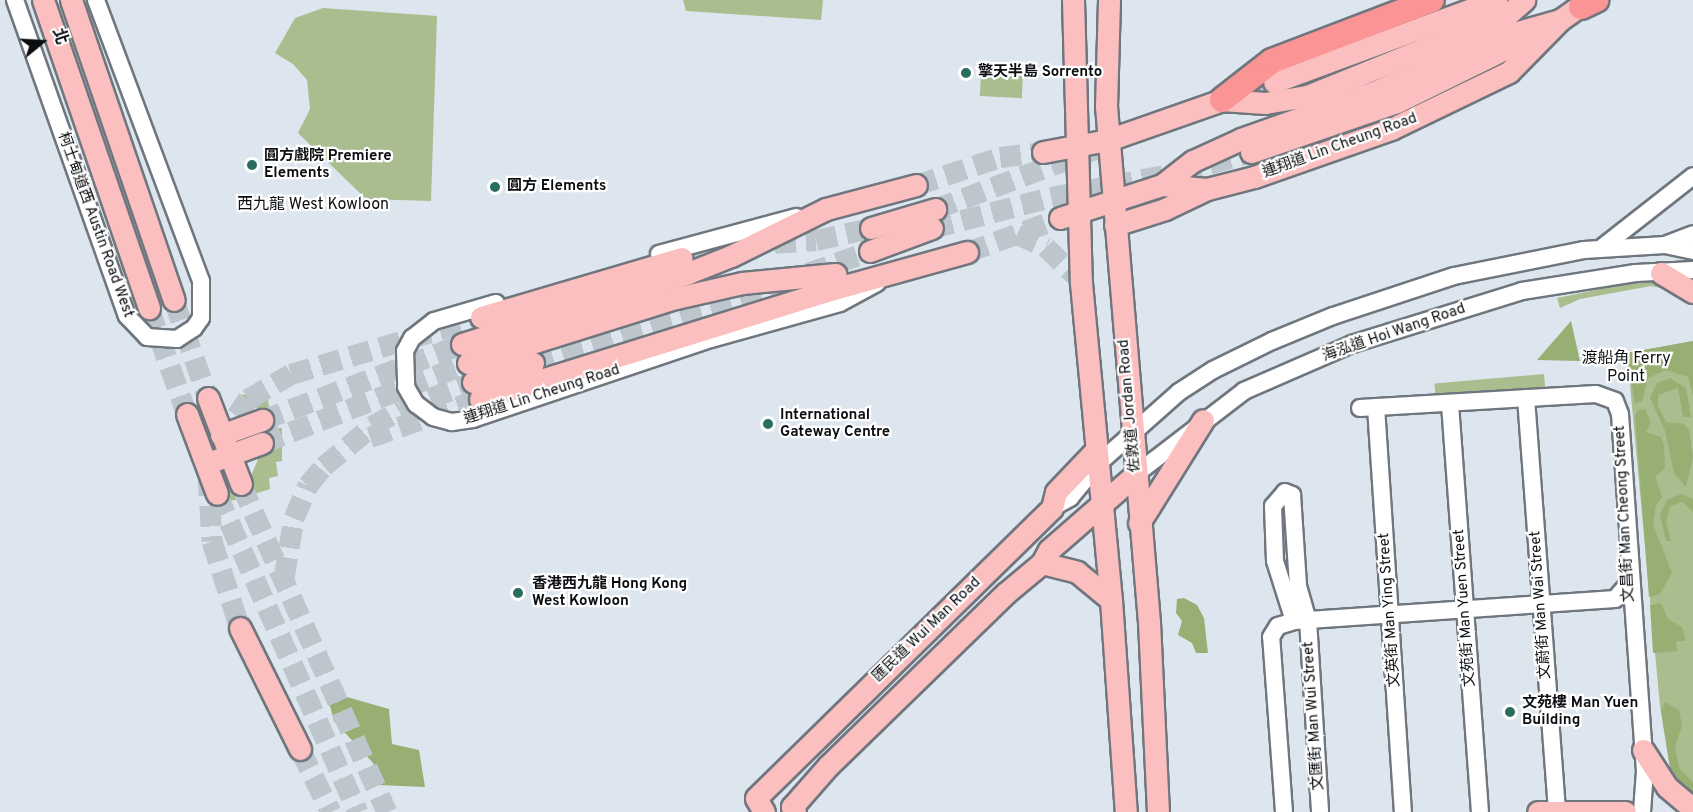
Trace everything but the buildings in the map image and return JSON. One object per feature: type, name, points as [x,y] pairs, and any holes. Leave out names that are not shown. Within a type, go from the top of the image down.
[{"type":"highway","points":[[1222,99],[1272,61],[1432,0]]},
{"type":"main road","name":"柯士甸道西 Austin Road West","points":[[43,0],[149,308]]},
{"type":"main road","points":[[71,0],[174,300]]},
{"type":"main road","points":[[1073,0],[1075,138],[1069,215],[1098,457],[1126,812]]},
{"type":"main road","name":"佐敦道 Jordan Road","points":[[1109,0],[1104,67],[1108,140],[1136,474],[1158,812]]},
{"type":"main road","points":[[1274,82],[1496,0]]},
{"type":"main road","points":[[1041,147],[1075,138],[1108,140],[1222,99],[1266,103],[1307,96],[1507,15],[1524,0]]},
{"type":"main road","name":"連翔道 Lin Cheung Road","points":[[1069,215],[1162,184],[1207,189],[1254,177],[1361,141],[1445,106],[1509,72],[1560,20],[1588,2]]},
{"type":"main road","points":[[1251,152],[1397,102],[1498,56],[1560,20]]},
{"type":"main road","points":[[1162,184],[1193,161],[1241,139],[1374,92],[1496,38],[1560,20]]},
{"type":"main road","name":"連翔道 Lin Cheung Road","points":[[471,372],[688,273],[731,256],[826,209],[916,184]]},
{"type":"main road","points":[[1115,225],[1207,189]]},
{"type":"main road","points":[[870,251],[934,218],[871,228]]},
{"type":"main road","name":"連翔道 Lin Cheung Road","points":[[883,279],[967,252]]},
{"type":"main road","points":[[481,317],[682,258]]},
{"type":"main road","points":[[1661,273],[1693,292]]},
{"type":"main road","points":[[471,372],[676,298],[742,282],[836,274]]},
{"type":"main road","points":[[471,372],[883,279]]},
{"type":"main road","points":[[471,372],[533,363]]},
{"type":"main road","points":[[208,398],[241,484]]},
{"type":"main road","points":[[187,414],[204,465],[217,494]]},
{"type":"main road","points":[[221,435],[262,420]]},
{"type":"main road","points":[[1139,523],[1203,420]]},
{"type":"main road","points":[[204,465],[262,443]]},
{"type":"main road","name":"匯民道 Wui Man Road","points":[[760,805],[1052,508],[1056,492],[1098,457]]},
{"type":"main road","name":"海泓道 Hoi Wang Road","points":[[1102,505],[1136,474]]},
{"type":"main road","name":"匯民道 Wui Man Road","points":[[794,810],[967,630],[1042,563],[1049,550],[1102,505]]},
{"type":"main road","points":[[1042,563],[1077,572],[1111,600]]},
{"type":"main road","points":[[240,628],[300,749]]},
{"type":"main road","points":[[1643,750],[1667,787],[1693,809]]},
{"type":"main road","points":[[1547,811],[1625,812]]},
{"type":"street","name":"柯士甸道西 Austin Road West","points":[[15,0],[127,316],[147,337],[177,339],[194,328],[201,318],[201,280],[96,0]]},
{"type":"street","points":[[1600,249],[1693,176]]},
{"type":"street","name":"連翔道 Lin Cheung Road","points":[[826,209],[434,321],[417,333],[405,351],[406,387],[416,404],[433,417],[452,422],[473,420],[711,339],[840,303],[883,279]]},
{"type":"street","points":[[1665,245],[1693,234]]},
{"type":"street","points":[[1098,457],[1132,433],[1179,392],[1213,370],[1333,316],[1454,276],[1600,249],[1665,245],[1693,251]]},
{"type":"street","name":"海泓道 Hoi Wang Road","points":[[1136,474],[1203,420],[1244,391],[1352,344],[1522,291],[1582,280],[1693,270]]},
{"type":"street","name":"文昌街 Man Cheong Street","points":[[1368,408],[1603,394],[1615,401],[1620,414],[1631,616],[1646,789],[1642,812]]},
{"type":"street","name":"文蔚街 Man Wai Street","points":[[1526,398],[1541,604],[1547,811]]},
{"type":"street","name":"文苑街 Man Yuen Street","points":[[1450,404],[1480,812]]},
{"type":"street","name":"文英街 Man Ying Street","points":[[1368,408],[1390,615],[1403,812]]},
{"type":"street","name":"文匯街 Man Wui Street","points":[[1301,621],[1278,579],[1274,550],[1273,506],[1285,492],[1292,495],[1301,621],[1320,812]]},
{"type":"street","points":[[1301,621],[1615,599],[1629,583]]},
{"type":"street","points":[[1615,599],[1631,616]]},
{"type":"street","name":"文匯街 Man Wui Street","points":[[1284,812],[1271,637],[1275,628],[1301,621]]},
{"type":"green space","points":[[683,0],[823,0],[821,20],[686,11]]},
{"type":"green space","points":[[323,8],[437,16],[431,201],[366,199],[298,133],[310,109],[307,80],[293,64],[275,53],[295,18]]},
{"type":"green space","points":[[981,74],[1023,76],[1022,98],[980,96]]},
{"type":"green space","points":[[1659,282],[1661,288],[1651,286],[1580,299],[1560,308],[1557,298],[1630,283]]},
{"type":"green space","points":[[1571,321],[1580,361],[1537,360]]},
{"type":"green space","points":[[1693,341],[1693,794],[1681,787],[1670,768],[1660,706],[1627,353]]},
{"type":"green space","points":[[1693,341],[1693,396],[1688,377],[1666,370],[1648,378],[1642,401],[1635,404],[1627,353]]},
{"type":"green space","points":[[1544,374],[1546,395],[1436,405],[1434,384]]},
{"type":"green space","points":[[1670,378],[1686,388],[1691,417],[1683,417],[1678,388],[1658,395],[1658,405],[1666,422],[1684,424],[1689,430],[1693,457],[1686,487],[1674,473],[1665,431],[1650,398],[1657,383]]},
{"type":"green space","points":[[255,394],[257,401],[268,399],[269,407],[273,406],[277,428],[282,428],[282,461],[276,462],[278,476],[269,478],[270,489],[231,501],[227,493],[251,476],[264,445],[266,428],[260,410],[237,395]]},
{"type":"green space","points":[[1645,409],[1651,423],[1646,432],[1661,437],[1664,445],[1665,469],[1655,476],[1662,497],[1656,505],[1653,524],[1672,573],[1660,594],[1649,597],[1635,416],[1638,410]]},
{"type":"green space","points":[[1681,494],[1693,499],[1693,512],[1683,502],[1670,506],[1666,522],[1671,541],[1666,541],[1660,514],[1667,500]]},
{"type":"green space","points":[[1184,598],[1197,605],[1204,618],[1208,653],[1196,653],[1192,643],[1178,635],[1182,621],[1176,613],[1177,599]]},
{"type":"green space","points":[[1661,603],[1668,619],[1682,627],[1686,641],[1676,641],[1677,651],[1653,653],[1650,605]]},
{"type":"green space","points":[[326,691],[389,709],[392,744],[419,750],[425,787],[379,785],[373,763],[334,721]]},
{"type":"green space","points":[[1665,702],[1679,710],[1682,726],[1675,747],[1679,768],[1693,782],[1693,794],[1681,787],[1670,768],[1661,710]]},
{"type":"tunnel","points":[[1228,100],[1274,82]]},
{"type":"tunnel","points":[[935,209],[1095,149]]},
{"type":"tunnel","points":[[916,185],[1000,157],[1043,152]]},
{"type":"tunnel","points":[[932,228],[1051,197],[1180,172],[1251,152]]},
{"type":"tunnel","points":[[967,252],[1060,218]]},
{"type":"tunnel","points":[[682,258],[744,245],[816,240],[871,228]]},
{"type":"tunnel","points":[[1017,234],[1046,247],[1075,275]]},
{"type":"tunnel","points":[[808,273],[870,251]]},
{"type":"tunnel","points":[[533,363],[779,283]]},
{"type":"tunnel","points":[[174,300],[208,398]]},
{"type":"tunnel","points":[[149,308],[187,414]]},
{"type":"tunnel","points":[[219,441],[248,399],[291,374],[481,317]]},
{"type":"tunnel","points":[[262,420],[462,344]]},
{"type":"tunnel","points":[[262,443],[468,363]]},
{"type":"tunnel","points":[[284,578],[294,518],[308,485],[324,466],[372,426],[401,409],[473,382]]},
{"type":"tunnel","points":[[370,437],[480,399]]},
{"type":"tunnel","points":[[208,474],[212,541],[240,628]]},
{"type":"tunnel","points":[[241,484],[387,812]]},
{"type":"tunnel","points":[[217,494],[358,812]]},
{"type":"tunnel","points":[[300,749],[331,812]]},
{"type":"place","name":"擎天半島 Sorrento","points":[[966,73]]},
{"type":"place","name":"圓方戲院 Premiere Elements","points":[[252,165]]},
{"type":"place","name":"圓方 Elements","points":[[495,187]]},
{"type":"place","name":"International Gateway Centre","points":[[768,424]]},
{"type":"place","name":"香港西九龍 Hong Kong West Kowloon","points":[[518,593]]},
{"type":"place","name":"文苑樓 Man Yuen Building","points":[[1510,712]]},
{"type":"district","name":"西九龍 West Kowloon","points":[[313,205]]},
{"type":"district","name":"渡船角 Ferry Point","points":[[1626,368]]}]
